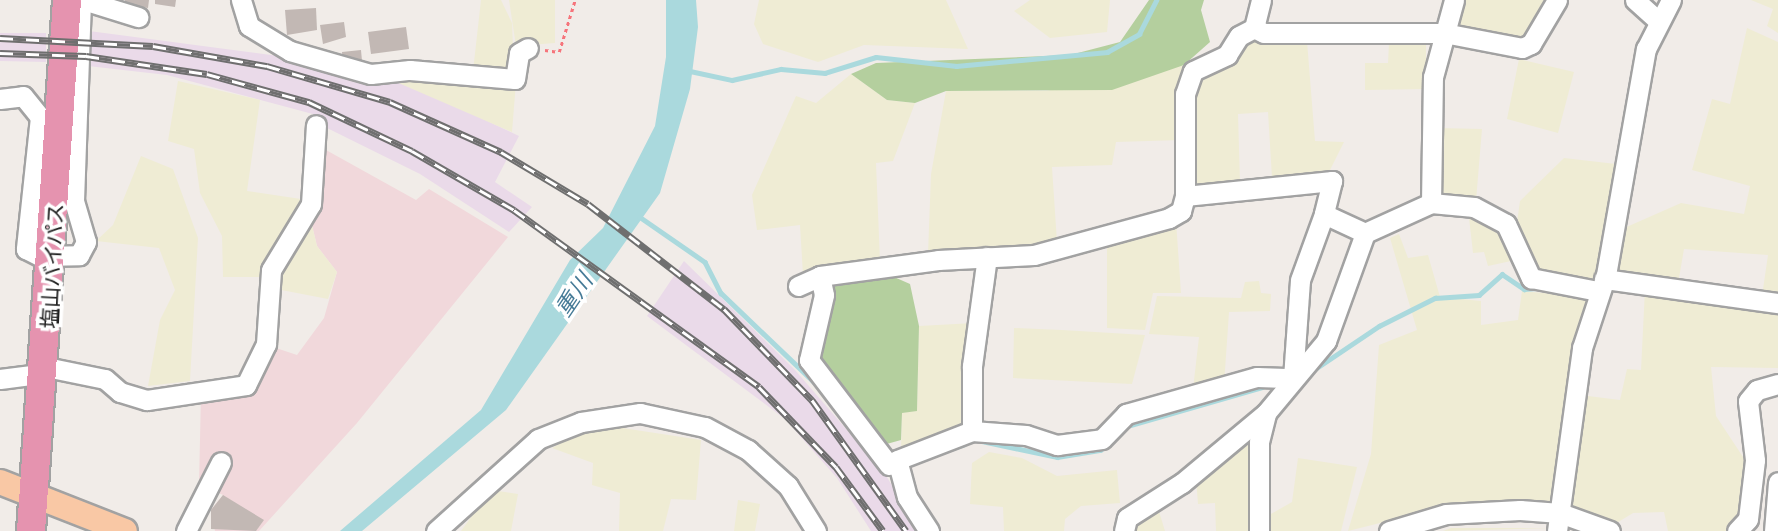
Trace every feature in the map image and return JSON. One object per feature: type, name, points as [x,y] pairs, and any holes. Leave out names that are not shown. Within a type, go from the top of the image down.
[{"type":"highway","name":"塩山バイパス","points":[[31,531],[46,370],[67,0]]},
{"type":"main road","points":[[0,482],[125,531]]},
{"type":"street","points":[[0,99],[23,96],[38,109],[32,216],[24,243],[30,253],[53,257],[79,255],[86,248],[74,201],[82,0],[138,17]]},
{"type":"street","points":[[241,0],[249,26],[290,51],[371,74],[410,70],[515,79],[519,53],[528,48]]},
{"type":"street","points":[[1254,28],[1261,0]]},
{"type":"street","points":[[1431,203],[1433,77],[1454,0]]},
{"type":"street","points":[[798,286],[820,276],[987,257],[1034,255],[1169,218],[1181,211],[1185,197],[1185,94],[1193,71],[1227,55],[1239,36],[1254,28],[1281,34],[1444,33],[1522,48],[1531,44],[1557,0]]},
{"type":"street","points":[[1635,0],[1658,21]]},
{"type":"street","points":[[1558,522],[1582,348],[1601,285],[1646,49],[1671,0]]},
{"type":"street","points":[[0,379],[46,370],[105,379],[120,392],[147,400],[246,385],[266,344],[271,270],[311,204],[316,125]]},
{"type":"street","points":[[1185,197],[1332,181],[1324,214],[1300,280],[1293,378]]},
{"type":"street","points":[[1124,531],[1127,518],[1182,484],[1266,413],[1326,341],[1365,233],[1431,203],[1475,207],[1506,224],[1531,278],[1778,303]]},
{"type":"street","points":[[1324,214],[1365,233]]},
{"type":"street","points":[[972,431],[972,366],[987,257]]},
{"type":"street","points":[[820,276],[824,295],[808,360],[889,465]]},
{"type":"street","points":[[929,531],[907,497],[897,460],[972,431],[1026,435],[1057,445],[1102,439],[1126,414],[1257,377],[1293,378]]},
{"type":"street","points":[[1740,530],[1755,460],[1748,401],[1757,390],[1778,384]]},
{"type":"street","points":[[1259,531],[1259,442],[1266,413]]},
{"type":"street","points":[[445,526],[538,439],[581,422],[640,414],[705,427],[748,450],[788,486],[816,531]]},
{"type":"street","points":[[186,531],[221,462]]},
{"type":"street","points":[[1776,531],[1778,482]]},
{"type":"street","points":[[1389,531],[1446,513],[1558,522],[1610,531]]},
{"type":"path","points":[[528,48],[559,52],[575,0]]},
{"type":"shaded area","points":[[481,0],[501,0],[512,23],[514,73],[473,71]]},
{"type":"shaded area","points":[[509,0],[555,0],[555,43],[516,46]]},
{"type":"shaded area","points":[[759,0],[946,0],[968,49],[864,45],[818,62],[763,44],[754,24]]},
{"type":"shaded area","points":[[1030,0],[1110,0],[1107,32],[1050,38],[1014,11]]},
{"type":"shaded area","points":[[1460,0],[1552,0],[1526,41],[1452,28]]},
{"type":"shaded area","points":[[1751,0],[1778,0],[1778,33],[1767,26],[1773,9]]},
{"type":"shaded area","points":[[1747,28],[1778,42],[1778,296],[1762,296],[1768,255],[1684,249],[1679,278],[1613,276],[1622,229],[1681,203],[1744,214],[1750,186],[1692,170],[1712,99],[1730,104]]},
{"type":"shaded area","points":[[89,31],[279,56],[394,81],[450,103],[519,136],[495,182],[532,207],[509,232],[420,174],[327,128],[324,117],[167,75],[88,66]]},
{"type":"shaded area","points":[[0,33],[46,33],[46,62],[0,61]]},
{"type":"shaded area","points":[[1307,41],[1315,141],[1344,142],[1328,174],[1272,178],[1268,112],[1238,114],[1240,183],[1189,190],[1188,94],[1200,73],[1242,42]]},
{"type":"shaded area","points":[[1389,43],[1426,43],[1426,89],[1365,90],[1365,63],[1388,63]]},
{"type":"shaded area","points":[[1519,59],[1574,72],[1558,133],[1507,119]]},
{"type":"shaded area","points":[[1184,65],[1181,140],[1116,142],[1112,165],[1052,167],[1057,242],[928,254],[931,174],[946,91],[1046,91]]},
{"type":"shaded area","points":[[410,73],[516,82],[512,132],[394,81]]},
{"type":"shaded area","points":[[851,74],[887,100],[915,103],[893,161],[876,163],[880,261],[832,264],[803,275],[800,225],[757,230],[752,195],[796,96],[816,103]]},
{"type":"shaded area","points":[[178,81],[260,100],[247,191],[301,199],[298,227],[263,277],[223,277],[222,236],[200,193],[194,149],[168,141]]},
{"type":"shaded area","points":[[1437,128],[1482,129],[1476,201],[1439,196]]},
{"type":"shaded area","points":[[326,150],[416,200],[429,189],[508,237],[357,423],[259,531],[215,531],[211,510],[223,495],[199,484],[201,394],[250,388],[276,348],[297,355],[324,318],[337,272],[317,246],[310,217]]},
{"type":"shaded area","points":[[141,156],[173,169],[198,238],[190,381],[148,386],[160,320],[175,290],[159,248],[96,241],[113,225]]},
{"type":"shaded area","points":[[1564,158],[1616,164],[1599,279],[1589,284],[1536,274],[1515,236],[1520,201]]},
{"type":"shaded area","points":[[1481,215],[1505,234],[1511,261],[1488,266],[1484,252],[1473,253],[1469,218]]},
{"type":"shaded area","points":[[310,217],[317,246],[337,272],[328,299],[271,288]]},
{"type":"shaded area","points":[[1176,221],[1181,293],[1153,293],[1145,330],[1107,328],[1107,240]]},
{"type":"shaded area","points":[[1399,234],[1408,258],[1428,255],[1440,297],[1481,301],[1481,325],[1518,320],[1522,291],[1590,297],[1554,507],[1452,505],[1348,531],[1371,454],[1379,345],[1417,330],[1390,238]]},
{"type":"shaded area","points":[[684,261],[795,370],[885,474],[920,531],[871,531],[837,478],[785,419],[647,316]]},
{"type":"shaded area","points":[[1259,281],[1261,293],[1271,294],[1270,311],[1229,312],[1224,385],[1193,389],[1199,337],[1149,334],[1157,296],[1241,298],[1245,282]]},
{"type":"shaded area","points":[[1645,289],[1778,308],[1778,368],[1711,367],[1716,416],[1745,460],[1739,518],[1727,531],[1668,531],[1664,512],[1633,513],[1615,524],[1564,507],[1580,395],[1620,400],[1627,369],[1641,370]]},
{"type":"shaded area","points":[[974,323],[968,429],[901,451],[902,413],[917,410],[919,326]]},
{"type":"shaded area","points":[[1014,328],[1145,335],[1132,384],[1013,378]]},
{"type":"shaded area","points":[[616,427],[701,440],[696,500],[671,499],[663,531],[619,531],[620,493],[592,485],[593,463],[552,448],[577,434]]},
{"type":"shaded area","points":[[1255,427],[1254,531],[1216,531],[1215,503],[1198,504],[1196,478]]},
{"type":"shaded area","points":[[989,452],[1022,458],[1057,476],[1117,470],[1120,503],[1081,506],[1065,519],[1064,531],[1004,531],[1003,507],[970,504],[972,463]]},
{"type":"shaded area","points":[[1298,458],[1357,467],[1341,531],[1266,531],[1264,518],[1292,502]]},
{"type":"shaded area","points":[[491,490],[518,494],[511,531],[461,531]]},
{"type":"shaded area","points":[[738,500],[760,504],[755,531],[734,531]]},
{"type":"shaded area","points":[[1157,505],[1165,531],[1129,531],[1131,521]]},
{"type":"shaded area","points":[[1451,528],[1551,528],[1443,531]]},
{"type":"green space","points":[[1149,0],[1204,0],[1201,10],[1210,42],[1184,65],[1112,90],[946,91],[915,103],[887,100],[851,74],[876,63],[1070,55],[1120,42]]},
{"type":"green space","points":[[885,273],[910,284],[919,326],[917,411],[902,413],[901,440],[883,445],[816,365],[832,280]]},
{"type":"water","name":"重川","points":[[666,0],[696,0],[698,27],[690,89],[660,193],[506,410],[362,531],[340,531],[481,410],[570,260],[603,228],[655,126],[666,57]]},
{"type":"building","points":[[125,0],[149,0],[148,8],[125,5]]},
{"type":"building","points":[[155,0],[176,0],[175,7],[155,4]]},
{"type":"building","points":[[316,8],[317,30],[287,35],[285,10]]},
{"type":"building","points":[[344,22],[346,37],[323,44],[320,25]]},
{"type":"building","points":[[406,27],[409,49],[371,54],[368,32]]},
{"type":"building","points":[[361,50],[362,61],[343,63],[342,52]]},
{"type":"building","points":[[223,495],[264,520],[256,531],[211,529],[211,510]]},
{"type":"waterway","points":[[690,71],[732,80],[781,69],[825,73],[876,57],[956,66],[1107,52],[1139,34],[1156,0]]},
{"type":"waterway","points":[[640,217],[705,262],[721,293],[814,382]]},
{"type":"waterway","points":[[1312,371],[1379,326],[1435,298],[1479,295],[1502,274],[1524,289],[1540,288]]},
{"type":"waterway","points":[[1127,426],[1262,387]]},
{"type":"waterway","points":[[982,441],[1057,457],[1100,450],[1111,442]]},
{"type":"waterway","points":[[930,456],[964,444]]},
{"type":"railway","points":[[0,38],[153,46],[267,66],[390,102],[501,152],[588,204],[724,309],[812,400],[906,531]]},
{"type":"railway","points":[[0,53],[86,56],[207,74],[309,102],[412,151],[514,210],[759,387],[836,467],[883,531]]}]
